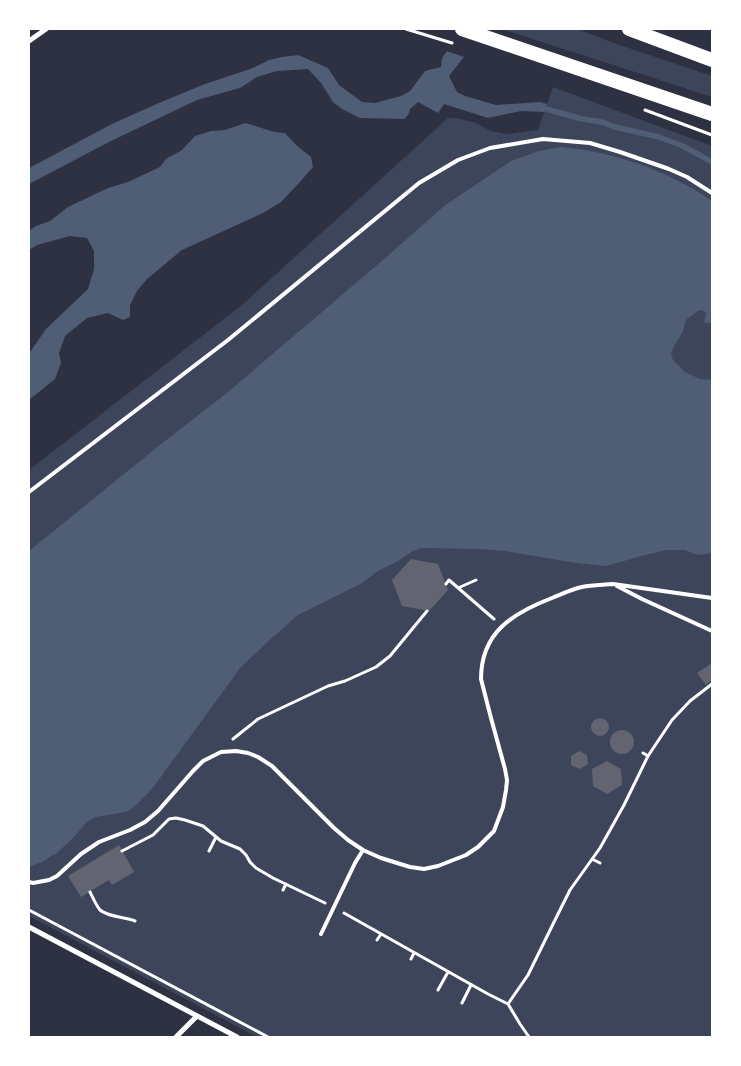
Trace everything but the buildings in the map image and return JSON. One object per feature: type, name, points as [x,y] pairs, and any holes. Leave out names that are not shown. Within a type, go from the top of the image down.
[{"type":"highway","points":[[462,29],[712,114]]},
{"type":"highway","points":[[629,29],[712,60]]},
{"type":"street","points":[[29,41],[46,29]]},
{"type":"street","points":[[29,926],[236,1037]]},
{"type":"street","points":[[176,1037],[198,1016]]},
{"type":"lane","points":[[29,492],[228,340],[419,183],[458,160],[490,148],[543,139],[590,143],[669,169],[687,177],[712,193]]},
{"type":"lane","points":[[613,584],[712,630]]},
{"type":"lane","points":[[29,882],[49,880],[57,876],[81,854],[99,842],[145,822],[158,811],[203,761],[221,752],[236,751],[258,757],[272,766],[334,828],[363,850],[381,858],[410,867],[424,869],[438,866],[466,855],[478,847],[494,831],[503,807],[506,790],[507,780],[481,679],[481,667],[488,644],[502,626],[514,616],[547,600],[580,588],[613,584],[712,598]]},
{"type":"lane","points":[[321,934],[363,850]]},
{"type":"path","points":[[446,584],[449,580],[502,626]]},
{"type":"path","points":[[458,588],[476,580]]},
{"type":"path","points":[[221,752],[258,719],[328,686],[376,668],[390,656],[427,611]]},
{"type":"path","points":[[508,1004],[528,975],[570,890],[600,848],[648,756],[672,720],[690,701],[712,684]]},
{"type":"path","points":[[643,753],[648,756]]},
{"type":"path","points":[[209,851],[216,837]]},
{"type":"path","points":[[592,859],[600,863]]},
{"type":"path","points":[[283,890],[286,884]]},
{"type":"path","points":[[90,892],[104,913],[127,918],[135,922]]},
{"type":"path","points":[[29,910],[268,1037]]},
{"type":"path","points":[[378,940],[381,934]]},
{"type":"path","points":[[411,958],[414,953]]},
{"type":"path","points":[[438,990],[448,972]]},
{"type":"path","points":[[462,1003],[471,985]]},
{"type":"shaded area","points":[[502,29],[577,29],[712,76],[712,97]]},
{"type":"shaded area","points":[[447,51],[464,57],[449,76],[457,92],[496,105],[540,102],[547,104],[544,112],[521,111],[488,118],[444,104],[438,113],[418,102],[410,109],[405,119],[360,118],[333,102],[321,83],[308,69],[277,71],[257,77],[240,88],[197,100],[109,142],[29,184],[29,168],[112,124],[205,84],[253,68],[269,60],[298,55],[328,68],[339,85],[362,102],[375,103],[401,96],[410,91],[425,71],[441,67],[442,58]]},
{"type":"shaded area","points":[[553,87],[712,146],[712,1037],[257,1037],[29,916],[29,470],[242,305],[448,118],[473,122],[491,131],[506,134],[538,130]]},
{"type":"shaded area","points":[[245,123],[285,133],[311,157],[313,167],[281,202],[263,213],[182,250],[147,279],[137,291],[130,305],[130,317],[123,320],[108,313],[87,318],[65,336],[59,353],[61,363],[55,379],[29,400],[30,352],[46,329],[88,289],[94,269],[94,251],[87,238],[70,236],[37,245],[29,250],[29,231],[36,226],[50,221],[68,207],[160,167],[166,159],[182,150],[195,136],[211,131],[225,130]]},
{"type":"shaded area","points":[[560,147],[600,153],[640,164],[678,180],[712,201],[712,323],[704,322],[706,314],[704,311],[699,310],[686,320],[682,333],[671,354],[673,360],[685,372],[700,379],[712,380],[712,553],[698,555],[684,550],[666,550],[606,566],[481,549],[421,548],[411,552],[378,571],[362,583],[298,615],[241,667],[152,789],[134,807],[126,812],[96,817],[87,822],[56,854],[29,867],[29,551],[228,392],[444,206],[511,161],[539,151]]},
{"type":"waterway","points":[[539,107],[659,137],[683,146],[712,162]]}]
